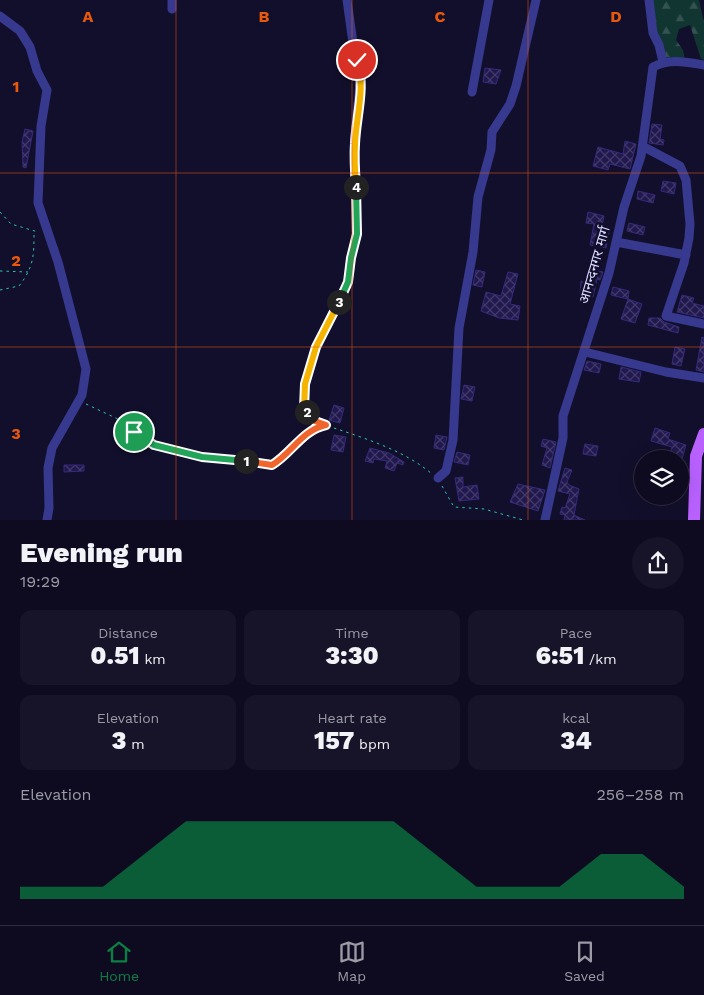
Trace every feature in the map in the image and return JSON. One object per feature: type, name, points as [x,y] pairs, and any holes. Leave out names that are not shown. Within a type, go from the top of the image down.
[{"type":"main road","points":[[694,520],[696,456],[704,434]]},
{"type":"street","points":[[326,425],[315,421],[304,409],[305,384],[316,347],[348,282],[357,234],[354,146],[361,74],[354,50],[347,0]]},
{"type":"street","points":[[472,92],[489,0]]},
{"type":"street","points":[[438,478],[446,471],[453,440],[460,328],[473,252],[478,197],[491,150],[492,132],[510,104],[516,86],[536,0]]},
{"type":"street","points":[[648,0],[653,33],[659,44],[663,62],[684,61],[704,65]]},
{"type":"street","points":[[0,16],[20,31],[30,46],[37,71],[47,90],[41,126],[38,203],[58,262],[71,316],[85,358],[85,385],[52,448],[48,468],[47,520]]},
{"type":"street","name":"आनन्दनगर मार्ग","points":[[545,520],[560,454],[563,416],[585,352],[624,207],[644,147],[644,129],[653,67],[663,62]]},
{"type":"street","points":[[644,147],[680,166],[686,180],[690,224],[686,255],[666,316],[704,324]]},
{"type":"street","points":[[616,242],[686,255]]},
{"type":"street","points":[[585,352],[666,372],[704,378]]},
{"type":"path","points":[[0,212],[11,224],[34,232],[46,230]]},
{"type":"path","points":[[0,290],[19,286],[29,272],[34,256],[34,232]]},
{"type":"path","points":[[0,270],[29,272]]},
{"type":"path","points":[[78,401],[120,420],[154,445],[202,457],[272,465],[290,451],[308,430],[326,425],[367,439],[414,461],[438,478],[454,507],[484,509],[523,520]]},
{"type":"green space","points":[[653,0],[699,0],[704,22],[704,60],[701,59],[690,25],[679,29],[676,40],[683,50],[685,60],[666,57],[655,28]]},
{"type":"building","points":[[485,68],[501,70],[496,84],[483,82]]},
{"type":"building","points":[[652,124],[662,125],[660,139],[664,140],[663,145],[649,143]]},
{"type":"building","points":[[25,129],[33,131],[26,168],[23,167],[22,142]]},
{"type":"building","points":[[625,141],[636,144],[630,169],[610,164],[608,170],[593,166],[598,147],[623,154]]},
{"type":"building","points":[[663,181],[676,183],[674,194],[661,191]]},
{"type":"building","points":[[638,191],[655,195],[653,203],[637,199]]},
{"type":"building","points":[[588,212],[604,216],[601,232],[609,233],[606,248],[590,245],[594,224],[586,223]]},
{"type":"building","points":[[629,223],[645,227],[643,235],[627,231]]},
{"type":"building","points":[[588,269],[603,272],[600,280],[597,279],[593,297],[580,294],[581,281],[585,282]]},
{"type":"building","points":[[476,270],[485,272],[482,287],[473,285]]},
{"type":"building","points":[[508,272],[518,274],[510,304],[520,306],[518,320],[499,318],[481,311],[486,292],[501,296]]},
{"type":"building","points":[[613,287],[629,291],[628,299],[611,295]]},
{"type":"building","points":[[682,295],[694,298],[692,303],[704,306],[704,318],[677,312]]},
{"type":"building","points":[[628,299],[642,304],[635,323],[621,319]]},
{"type":"building","points":[[649,318],[660,318],[664,322],[679,327],[678,333],[648,325]]},
{"type":"building","points":[[702,337],[704,338],[704,372],[696,370]]},
{"type":"building","points":[[675,347],[685,349],[681,366],[672,364]]},
{"type":"building","points":[[587,361],[601,364],[599,373],[584,370]]},
{"type":"building","points":[[621,367],[641,372],[639,382],[619,379]]},
{"type":"building","points":[[464,385],[475,387],[472,401],[461,399]]},
{"type":"building","points":[[334,405],[344,408],[340,423],[329,420]]},
{"type":"building","points":[[655,428],[670,433],[668,439],[686,445],[685,450],[671,450],[672,447],[651,441]]},
{"type":"building","points":[[334,435],[346,437],[343,452],[331,450]]},
{"type":"building","points":[[436,435],[447,437],[444,450],[434,448]]},
{"type":"building","points":[[543,439],[556,442],[550,468],[542,465],[547,448],[541,446]]},
{"type":"building","points":[[585,444],[598,446],[596,456],[583,454]]},
{"type":"building","points":[[370,448],[389,453],[404,462],[403,465],[397,463],[394,471],[385,468],[387,461],[374,459],[373,463],[365,461]]},
{"type":"building","points":[[457,452],[470,455],[468,465],[454,462]]},
{"type":"building","points":[[64,465],[84,465],[84,471],[64,472]]},
{"type":"building","points":[[565,468],[572,470],[567,482],[569,485],[579,489],[574,515],[585,520],[564,520],[565,515],[560,514],[562,507],[565,508],[570,494],[558,491]]},
{"type":"building","points":[[463,477],[463,487],[477,485],[479,499],[459,501],[455,478]]},
{"type":"building","points":[[518,484],[545,490],[538,511],[510,502]]},
{"type":"route","points":[[134,432],[154,445],[202,457],[272,465],[290,451],[308,430],[326,425],[315,421],[304,409],[305,384],[316,347],[348,282],[357,234],[354,146],[362,86],[357,60]]}]
